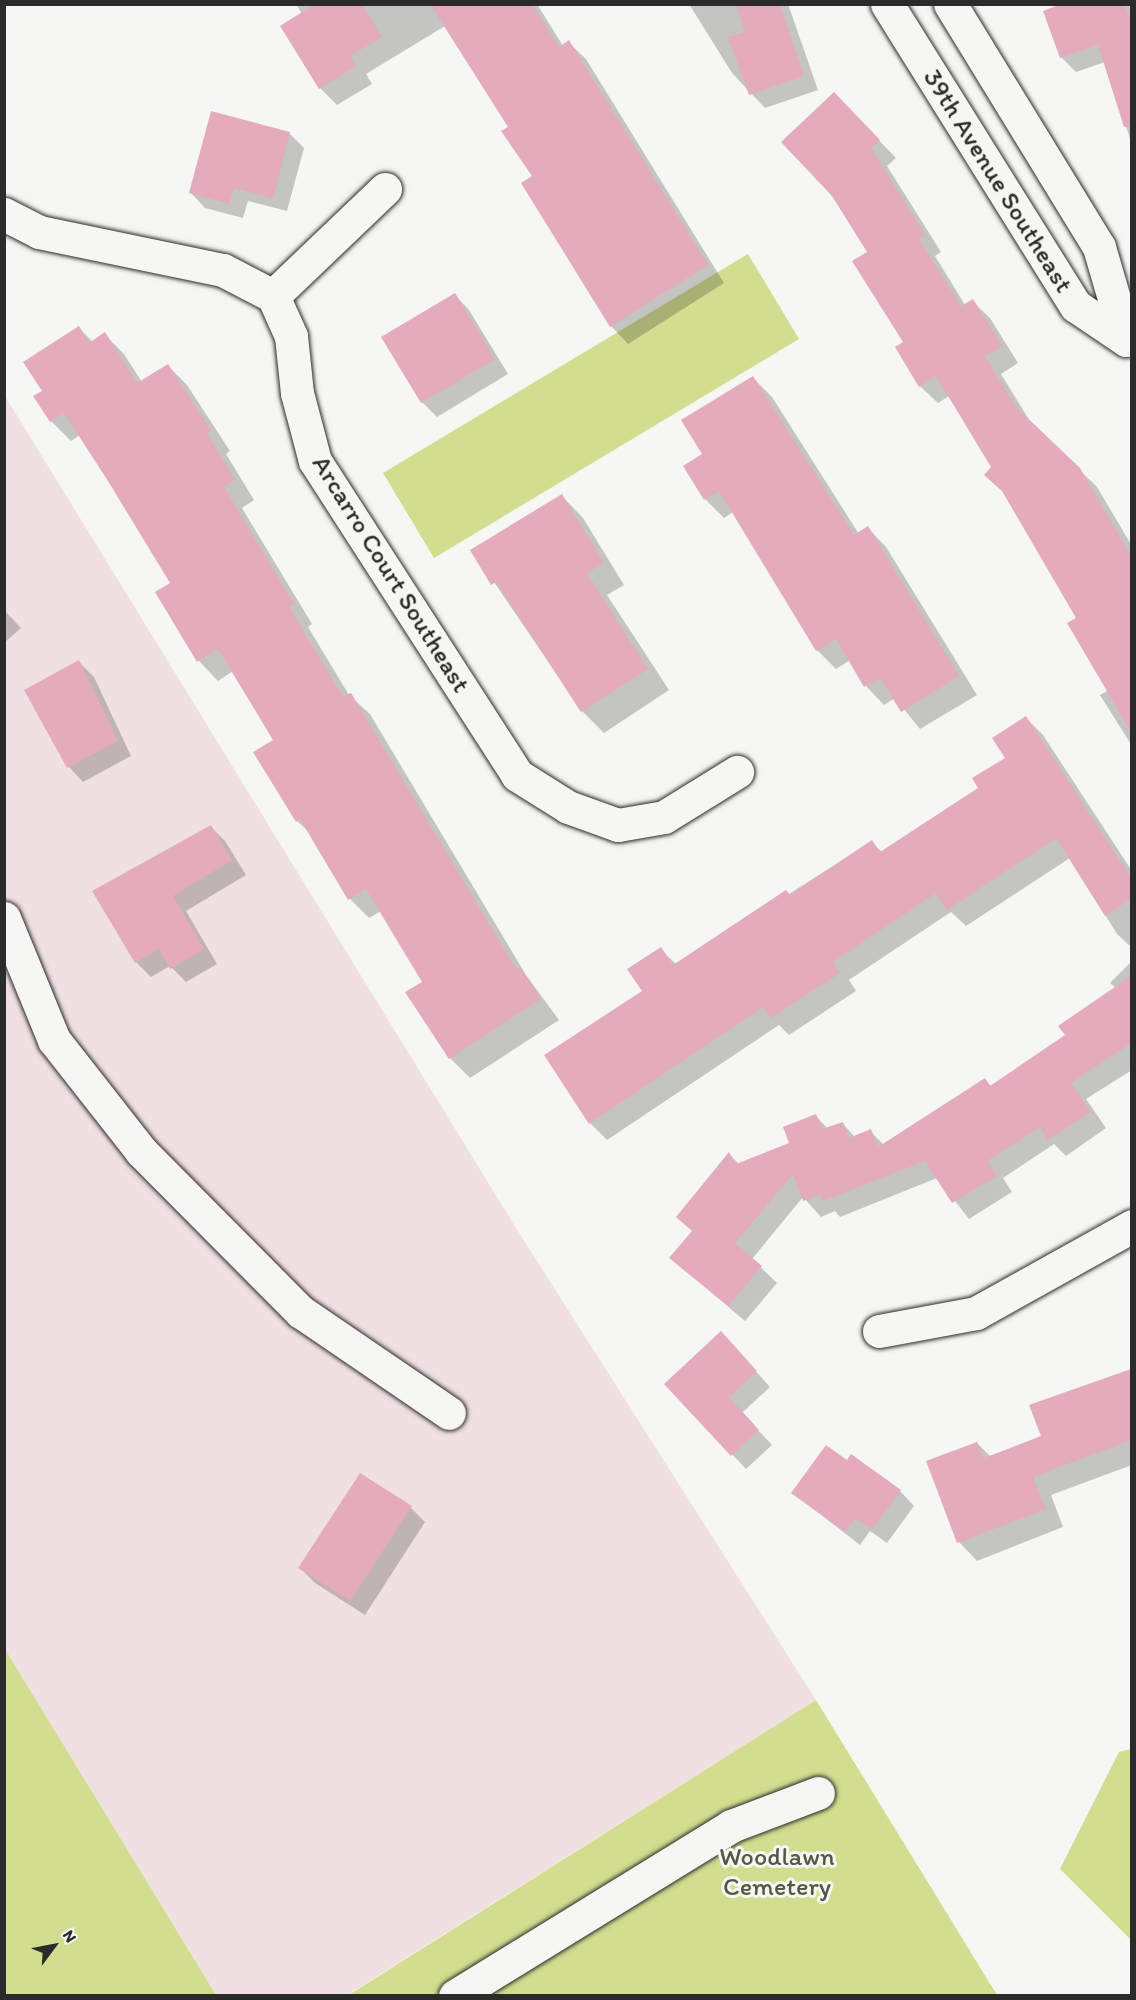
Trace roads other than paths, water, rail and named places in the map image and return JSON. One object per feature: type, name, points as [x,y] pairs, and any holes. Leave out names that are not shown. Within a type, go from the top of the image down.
[{"type":"street","name":"39th Avenue Southeast","points":[[887,4],[1076,306],[1129,345]]},
{"type":"street","name":"39th Avenue Southeast","points":[[950,4],[1099,247],[1129,345]]},
{"type":"street","points":[[4,214],[39,232],[223,270],[273,296],[385,189]]},
{"type":"street","name":"Arcarro Court Southeast","points":[[273,296],[291,336],[297,393],[315,461],[517,775],[568,807],[618,825],[664,817],[736,772]]},
{"type":"street","points":[[4,918],[54,1040],[141,1151],[301,1312],[449,1413]]},
{"type":"street","points":[[879,1331],[976,1312],[1131,1226]]},
{"type":"street","points":[[455,1995],[731,1826],[818,1793]]},
{"type":"park label","name":"Woodlawn Cemetery","points":[[777,1872]]}]
